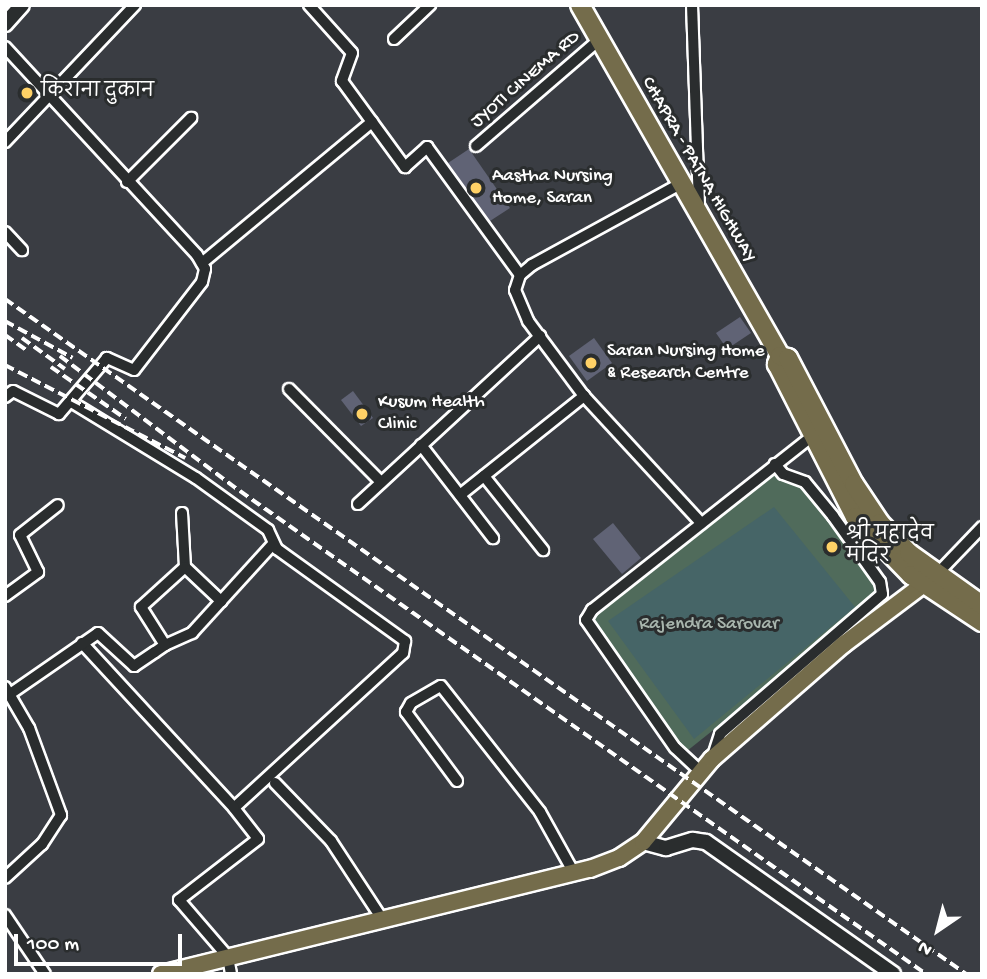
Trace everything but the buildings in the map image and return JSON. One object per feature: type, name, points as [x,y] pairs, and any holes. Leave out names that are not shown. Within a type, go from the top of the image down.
[{"type":"highway","name":"CHAPRA - PATNA HIGHWAY","points":[[580,5],[680,184],[780,356],[788,358],[854,484],[880,523],[930,579],[982,605]]},
{"type":"highway","name":"CHAPRA - PATNA HIGHWAY","points":[[780,356],[777,364],[855,517],[982,622]]},
{"type":"main road","points":[[161,974],[574,873],[619,858],[643,842],[712,759],[844,644],[930,579]]},
{"type":"street","points":[[5,142],[135,5]]},
{"type":"street","points":[[309,5],[352,53],[341,77],[405,167],[427,147],[520,275]]},
{"type":"street","points":[[394,38],[430,5]]},
{"type":"street","points":[[692,5],[699,215]]},
{"type":"street","points":[[5,24],[18,7]]},
{"type":"street","name":"JYOTI CINEMA RD","points":[[476,146],[599,40]]},
{"type":"street","points":[[5,47],[202,263],[202,282],[134,370],[107,358],[73,403],[60,414],[13,391],[5,397]]},
{"type":"street","points":[[127,182],[191,118]]},
{"type":"street","points":[[202,263],[372,122]]},
{"type":"street","points":[[680,184],[520,275],[515,290],[517,303],[584,396],[701,523]]},
{"type":"street","points":[[5,232],[22,250]]},
{"type":"street","points":[[358,504],[540,336]]},
{"type":"street","points":[[289,389],[381,482]]},
{"type":"street","points":[[460,495],[584,396]]},
{"type":"street","points":[[73,403],[196,478],[268,530],[273,544],[402,636],[406,647],[234,808]]},
{"type":"street","points":[[701,772],[674,748],[586,620],[592,610],[812,436]]},
{"type":"street","points":[[421,445],[493,538]]},
{"type":"street","points":[[712,759],[720,734],[881,594],[880,582],[834,516],[805,482],[783,474],[775,464]]},
{"type":"street","points":[[484,476],[543,550]]},
{"type":"street","points":[[5,596],[38,572],[20,535],[58,505]]},
{"type":"street","points":[[183,513],[185,567],[221,601]]},
{"type":"street","points":[[930,579],[982,527]]},
{"type":"street","points":[[5,878],[42,844],[61,815],[29,728],[7,690],[100,634],[134,666],[165,645],[191,633],[273,544]]},
{"type":"street","points":[[165,645],[141,607],[185,567]]},
{"type":"street","points":[[82,643],[234,808],[258,839],[179,900],[228,957],[231,974]]},
{"type":"street","points":[[457,781],[406,712],[411,703],[441,686],[540,812],[574,873]]},
{"type":"street","points":[[275,783],[331,841],[382,919]]},
{"type":"street","points":[[643,842],[666,848],[693,840],[706,842],[892,974]]},
{"type":"street","points":[[5,915],[45,974]]},
{"type":"green space","name":"Rajendra Sarovar","points":[[782,460],[877,579],[877,599],[682,755],[583,616]]},
{"type":"shaded area","name":"Rajendra Sarovar","points":[[774,507],[855,607],[694,739],[608,621]]},
{"type":"railway","points":[[5,299],[966,974]]},
{"type":"railway","points":[[5,321],[73,358]]},
{"type":"railway","points":[[5,335],[28,351]]},
{"type":"railway","points":[[22,338],[65,369]]},
{"type":"railway","points":[[60,356],[240,491],[926,974]]},
{"type":"railway","points":[[5,365],[185,458]]},
{"type":"railway","points":[[51,367],[126,419]]},
{"type":"place","name":"किराना दुकान","points":[[27,93]]},
{"type":"place","name":"Aastha Nursing Home, Saran","points":[[476,188]]},
{"type":"place","name":"Saran Nursing Home & Research Centre","points":[[591,363]]},
{"type":"place","name":"Kusum Health Clinic","points":[[362,414]]},
{"type":"place","name":"श्री महादेव मंदिर","points":[[832,547]]}]
